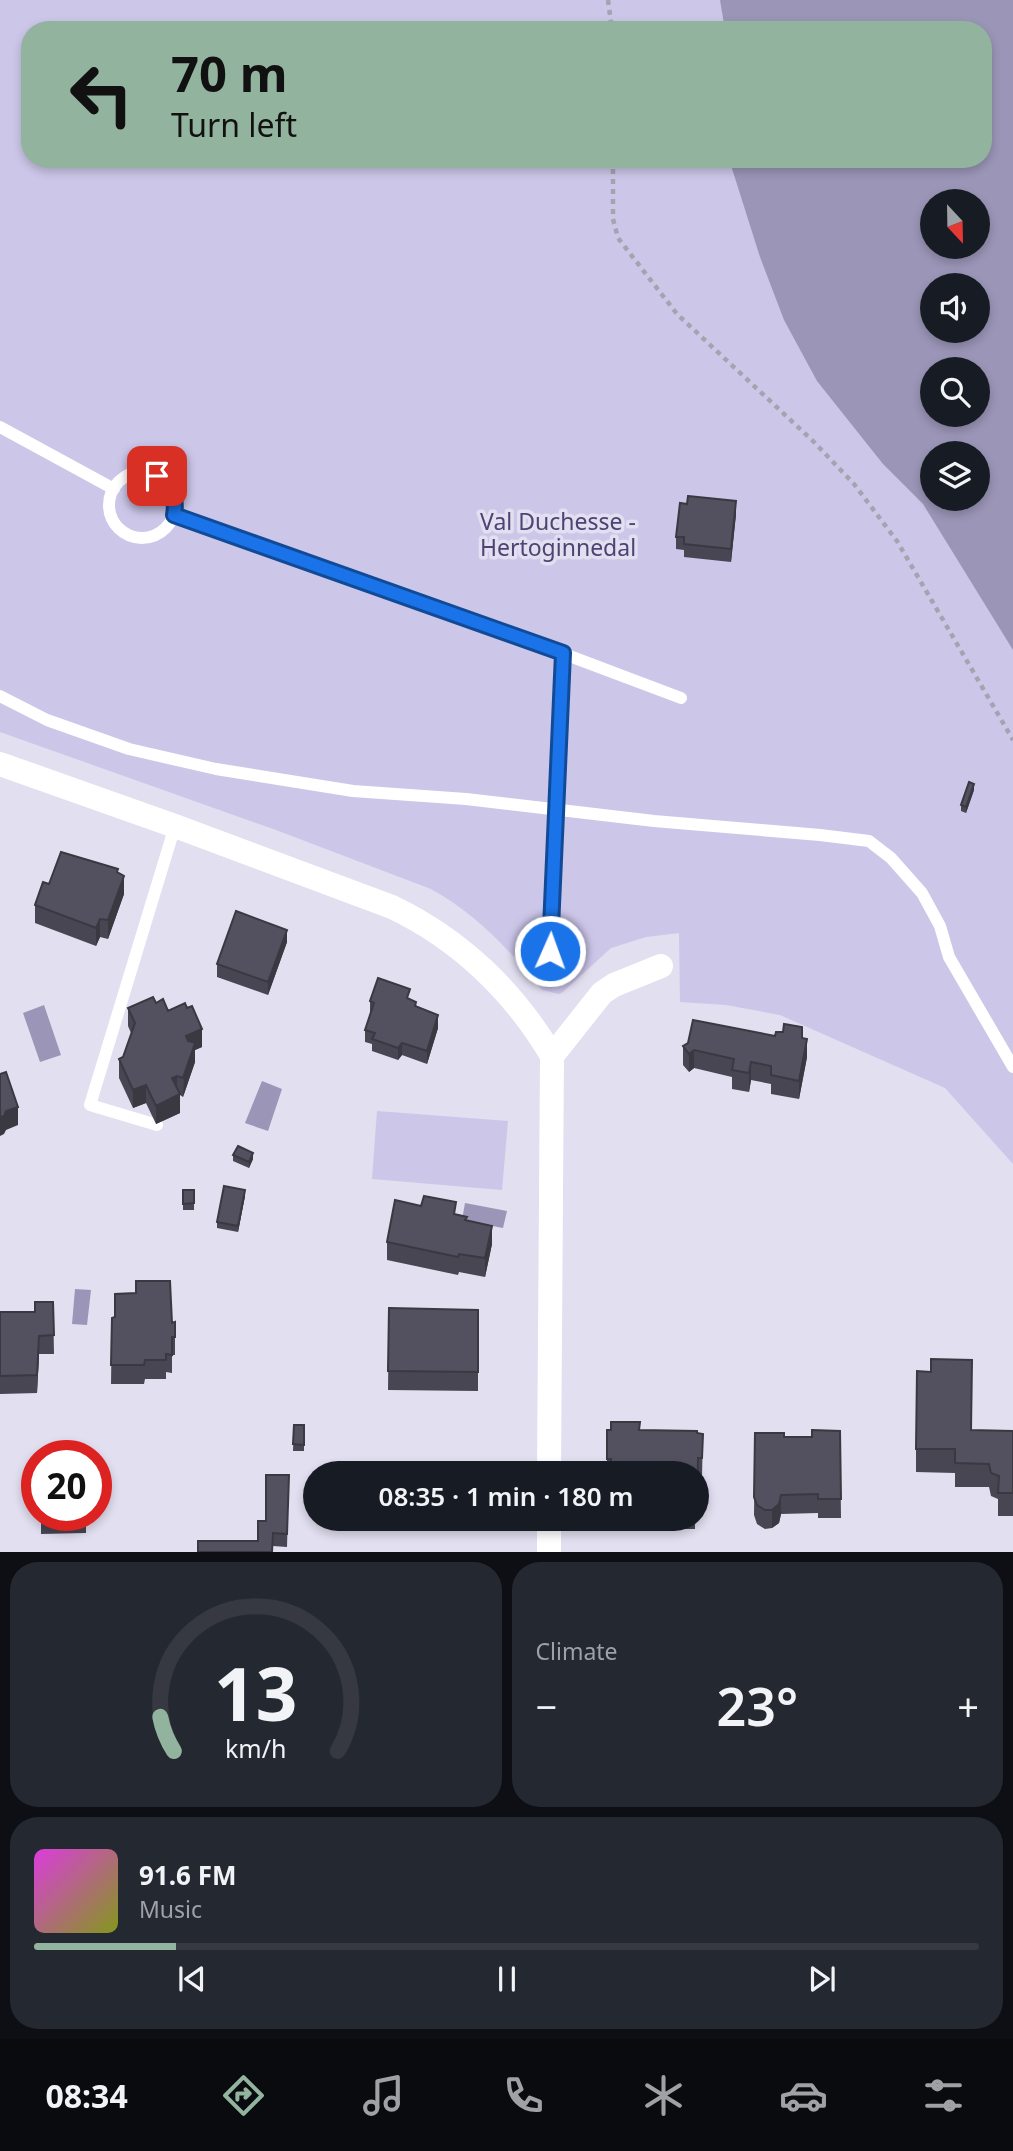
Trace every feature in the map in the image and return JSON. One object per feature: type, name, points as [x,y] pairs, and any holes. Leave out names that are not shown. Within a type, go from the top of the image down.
[{"type":"street","points":[[0,764],[175,825],[392,906],[423,922],[454,943],[502,988],[534,1025],[552,1056],[549,1461]]},
{"type":"street","points":[[552,1056],[602,993],[614,985],[661,966]]},
{"type":"street","points":[[549,1531],[549,1552]]},
{"type":"lane","points":[[0,427],[114,489]]},
{"type":"lane","points":[[136,473],[157,476],[172,490],[175,500],[174,515],[165,530],[156,536],[134,537],[123,533],[115,525],[109,504],[114,489],[126,477],[136,473]]},
{"type":"lane","points":[[174,515],[563,653],[681,698]]},
{"type":"lane","points":[[550,951],[563,653]]},
{"type":"lane","points":[[0,696],[47,720],[129,749],[216,769],[353,791],[466,799],[869,841],[891,858],[922,893],[940,926],[949,957],[1013,1067]]},
{"type":"lane","points":[[157,1125],[90,1105],[175,825]]},
{"type":"path","points":[[608,0],[611,21]]},
{"type":"path","points":[[613,168],[613,219],[618,238],[677,314],[813,441],[854,484],[897,541],[1013,740]]},
{"type":"green space","name":"Val Duchesse - Hertoginnedal","points":[[0,0],[1013,0],[1013,1164],[945,1088],[780,1015],[726,1005],[680,1002],[679,933],[646,937],[611,948],[559,994],[542,990],[477,921],[431,889],[276,830],[0,732]]},
{"type":"green space","points":[[377,1111],[508,1121],[502,1190],[372,1179]]},
{"type":"shaded area","points":[[720,0],[1013,0],[1013,650],[927,511],[990,511],[990,441],[920,441],[920,501],[883,464],[817,381],[784,320],[760,257],[732,168],[992,168],[992,21],[724,21]]},
{"type":"shaded area","points":[[44,1005],[61,1055],[40,1062],[23,1013]]},
{"type":"shaded area","points":[[262,1081],[282,1089],[268,1131],[245,1123]]},
{"type":"shaded area","points":[[465,1203],[507,1211],[503,1228],[462,1220]]},
{"type":"shaded area","points":[[75,1289],[91,1290],[87,1325],[72,1324]]},
{"type":"building","points":[[688,496],[736,501],[731,549],[684,544],[684,537],[676,537],[680,503],[687,504]]},
{"type":"building","points":[[969,782],[974,784],[966,807],[961,805]]},
{"type":"building","points":[[61,852],[118,869],[117,872],[124,876],[108,920],[100,919],[96,928],[35,905],[43,882],[49,884]]},
{"type":"building","points":[[236,911],[287,930],[268,982],[217,964]]},
{"type":"building","points":[[378,978],[410,989],[407,998],[416,1002],[415,1006],[438,1015],[427,1051],[402,1043],[398,1048],[372,1039],[375,1033],[365,1030],[374,1003],[370,1001]]},
{"type":"building","points":[[153,997],[156,1003],[163,999],[168,1011],[185,1003],[187,1008],[192,1006],[202,1029],[186,1036],[188,1041],[195,1043],[183,1078],[172,1078],[180,1094],[156,1106],[146,1085],[133,1090],[119,1059],[123,1057],[135,1023],[128,1008]]},
{"type":"building","points":[[693,1020],[775,1036],[776,1032],[783,1032],[784,1024],[802,1027],[802,1038],[807,1039],[799,1081],[771,1075],[771,1066],[751,1062],[749,1073],[732,1070],[734,1059],[694,1050],[689,1054],[683,1046],[688,1043]]},
{"type":"building","points":[[6,1072],[18,1107],[6,1111],[4,1116],[0,1117],[0,1074]]},
{"type":"building","points":[[238,1146],[253,1153],[249,1162],[233,1155]]},
{"type":"building","points":[[224,1186],[245,1190],[238,1226],[217,1222]]},
{"type":"building","points":[[183,1190],[194,1190],[194,1203],[183,1204]]},
{"type":"building","points":[[424,1196],[456,1202],[454,1214],[467,1217],[465,1220],[492,1226],[485,1258],[459,1254],[458,1257],[387,1242],[395,1200],[421,1206]]},
{"type":"building","points":[[136,1281],[170,1281],[172,1323],[175,1322],[172,1355],[166,1354],[166,1360],[145,1360],[144,1365],[111,1365],[115,1294],[136,1293]]},
{"type":"building","points":[[35,1302],[53,1302],[54,1335],[39,1336],[37,1375],[0,1376],[0,1312],[35,1312]]},
{"type":"building","points":[[389,1308],[478,1310],[478,1372],[388,1371]]},
{"type":"building","points":[[931,1359],[972,1360],[971,1430],[1013,1431],[1013,1493],[998,1493],[999,1476],[991,1473],[989,1464],[955,1463],[955,1449],[916,1449],[917,1371],[931,1372]]},
{"type":"building","points":[[611,1422],[640,1422],[639,1430],[697,1431],[703,1434],[702,1458],[698,1458],[698,1461],[611,1461],[607,1459],[607,1430],[611,1430]]},
{"type":"building","points":[[294,1425],[304,1425],[304,1445],[293,1444]]},
{"type":"building","points":[[812,1430],[840,1431],[841,1499],[818,1499],[818,1494],[781,1495],[779,1504],[772,1510],[765,1510],[757,1505],[754,1497],[755,1433],[812,1437]]},
{"type":"building","points":[[266,1475],[289,1475],[287,1534],[273,1533],[272,1552],[198,1552],[198,1541],[258,1541],[258,1521],[266,1521]]},
{"type":"route","points":[[157,476],[172,490],[175,500],[174,515],[563,653],[550,951]]}]
